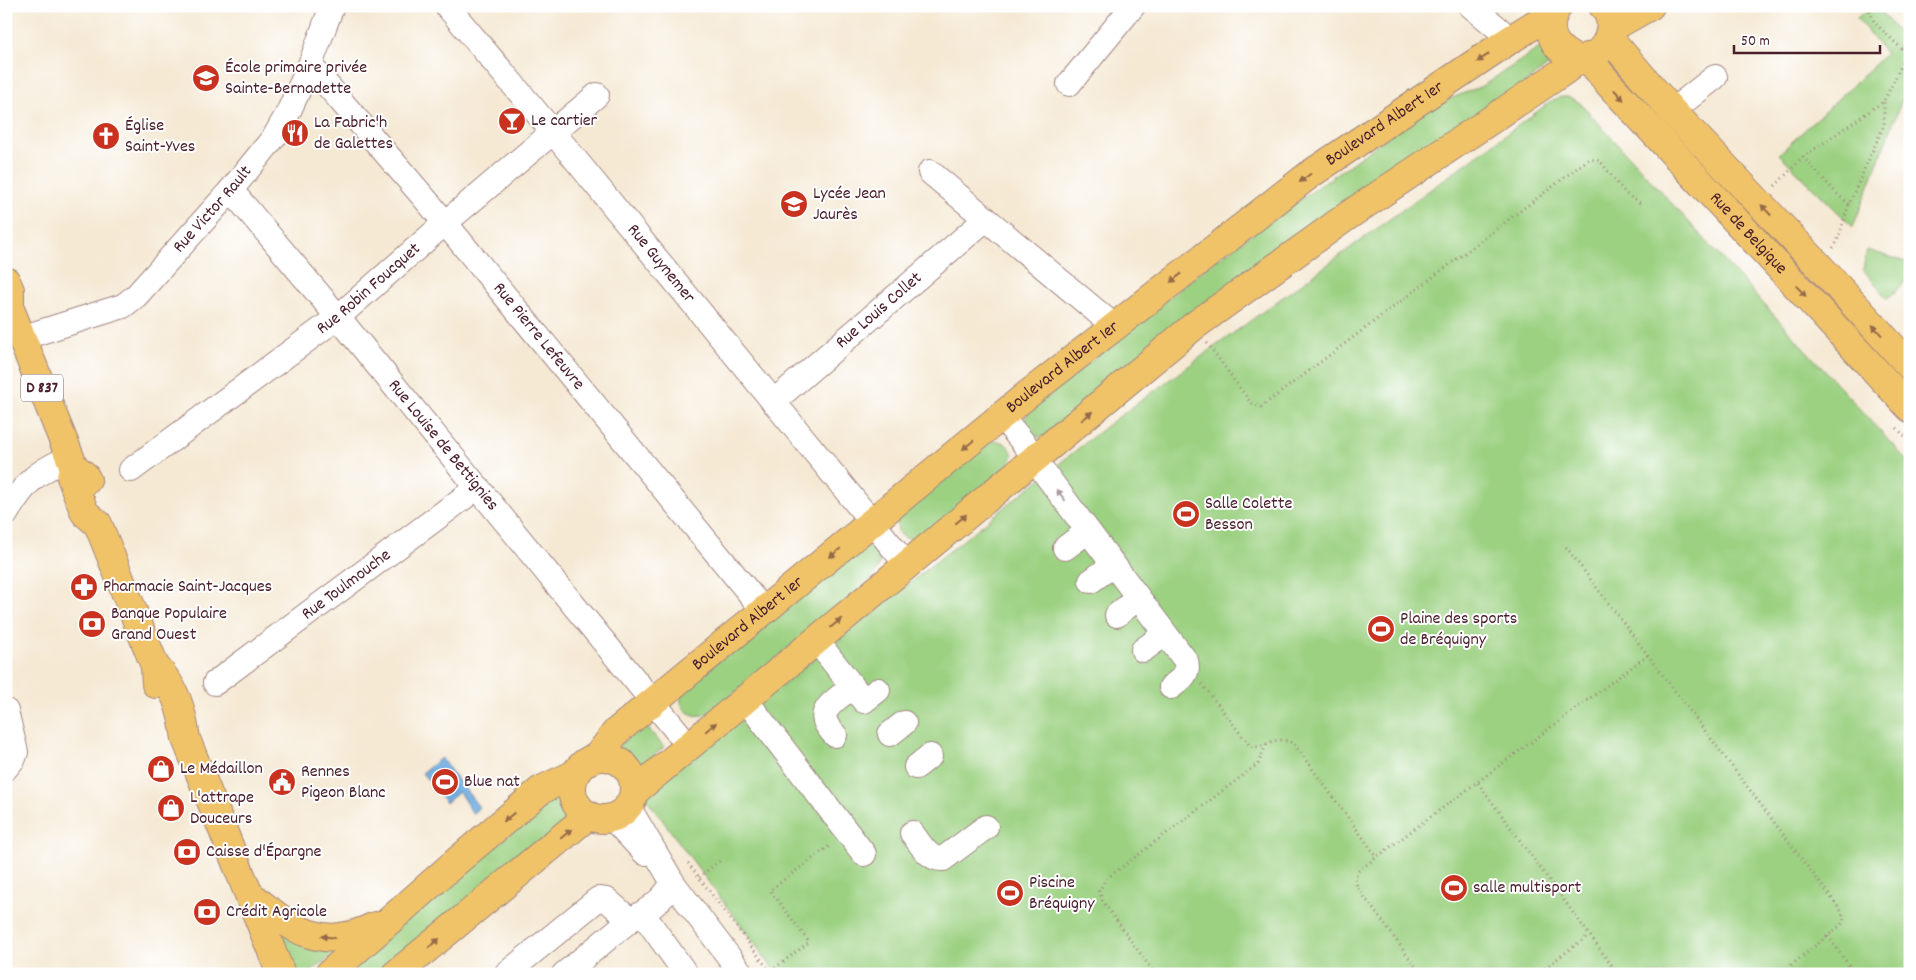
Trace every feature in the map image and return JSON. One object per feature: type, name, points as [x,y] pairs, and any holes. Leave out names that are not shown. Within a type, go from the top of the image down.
[{"type":"main road","points":[[396,974],[615,808],[1035,459],[1204,339],[1349,215],[1583,58],[1603,47],[1608,24],[1650,6]]},
{"type":"main road","name":"Boulevard Albert 1er","points":[[597,757],[616,732],[1114,326],[1309,175],[1556,9]]},
{"type":"main road","name":"Boulevard Albert 1er","points":[[1556,9],[1550,22],[1553,40],[1566,53],[1583,58]]},
{"type":"main road","name":"Rue de Belgique","points":[[1608,24],[1672,111],[1910,366]]},
{"type":"main road","name":"Rue de Belgique","points":[[1583,58],[1609,84],[1900,414]]},
{"type":"main road","name":"D 837","points":[[6,281],[10,290],[8,308],[72,462],[84,475],[92,493],[98,508],[98,524],[155,666],[168,679],[177,700],[182,714],[186,739],[248,894]]},
{"type":"main road","points":[[329,974],[541,790],[575,774],[587,761],[597,757],[605,757],[619,762],[629,772],[633,782],[615,808],[582,812],[574,801],[571,791],[575,774]]},
{"type":"main road","points":[[248,894],[280,920],[292,927],[321,937],[347,937],[390,920]]},
{"type":"main road","points":[[248,894],[281,974]]},
{"type":"street","name":"Rue Victor Rault","points":[[21,338],[123,306],[136,296],[231,190],[275,136],[310,65],[332,6]]},
{"type":"street","name":"Rue Guynemer","points":[[447,6],[553,132],[907,565]]},
{"type":"street","points":[[1069,84],[1133,6]]},
{"type":"street","points":[[1471,6],[1500,30],[1508,41]]},
{"type":"street","name":"Rue Pierre Lefeuvre","points":[[310,65],[445,223],[764,611]]},
{"type":"street","points":[[1672,111],[1715,76]]},
{"type":"street","name":"Rue Robin Foucquet","points":[[130,470],[338,317],[445,223],[597,95]]},
{"type":"street","points":[[930,172],[1114,326]]},
{"type":"street","name":"Rue Louise de Bettignies","points":[[231,190],[338,317],[689,746]]},
{"type":"street","name":"Rue Louis Collet","points":[[772,402],[986,219]]},
{"type":"street","points":[[1002,418],[1035,459],[1186,661],[1179,679]]},
{"type":"street","points":[[6,514],[29,480],[41,471],[72,462]]},
{"type":"street","name":"Rue Toulmouche","points":[[215,682],[478,488]]},
{"type":"street","points":[[1065,548],[1088,531]]},
{"type":"street","points":[[1091,581],[1113,565]]},
{"type":"street","points":[[1117,615],[1138,598]]},
{"type":"street","points":[[1143,650],[1165,634]]},
{"type":"street","points":[[816,640],[864,701],[878,690]]},
{"type":"street","points":[[835,735],[825,721],[824,716],[830,706],[853,687]]},
{"type":"street","points":[[745,699],[864,854]]},
{"type":"street","points":[[6,711],[16,752],[6,768]]},
{"type":"street","points":[[615,808],[742,974]]},
{"type":"street","points":[[912,833],[929,854],[938,859],[943,859],[986,827]]},
{"type":"street","points":[[564,974],[636,917],[665,897],[674,883]]},
{"type":"street","points":[[506,974],[598,899],[607,900],[636,917],[686,974]]},
{"type":"path","points":[[1758,201],[1803,157],[1884,100],[1908,54],[1874,22],[1868,6]]},
{"type":"path","points":[[1818,266],[1837,242],[1849,204],[1884,125],[1884,100]]},
{"type":"path","points":[[1803,157],[1838,195],[1849,204]]},
{"type":"path","points":[[1204,339],[1252,404],[1260,407],[1588,159],[1600,161],[1626,194],[1640,203]]},
{"type":"path","points":[[1900,414],[1910,442]]},
{"type":"path","points":[[1566,547],[1842,912],[1844,920],[1841,925],[1780,974]]},
{"type":"path","points":[[1421,974],[1355,883],[1358,871],[1648,655]]},
{"type":"path","points":[[1179,679],[1198,679],[1248,744],[1254,747],[1279,739],[1294,744],[1377,857]]},
{"type":"path","points":[[1155,974],[1103,902],[1099,891],[1106,880],[1258,764],[1267,743]]},
{"type":"path","points":[[1478,783],[1618,974]]},
{"type":"path","points":[[682,856],[770,973],[809,942],[770,890],[847,832]]},
{"type":"path","points":[[699,877],[722,859]]},
{"type":"path","points":[[1537,974],[1588,935]]},
{"type":"path","points":[[1828,936],[1855,974]]},
{"type":"green space","points":[[1872,6],[1876,6],[1901,35],[1910,27],[1910,79],[1853,227],[1779,154],[1886,54],[1857,18]]},
{"type":"green space","points":[[1547,43],[1567,52],[1043,437],[1036,437],[1025,427],[1025,418],[1030,411],[1208,266],[1430,107],[1482,86]]},
{"type":"green space","name":"Plaine des sports de Bréquigny","points":[[1569,97],[1580,103],[1910,464],[1910,974],[777,974],[646,798],[646,793],[1109,424],[1553,100]]},
{"type":"green space","points":[[1867,250],[1910,263],[1910,278],[1887,299],[1863,269]]},
{"type":"green space","points":[[998,441],[1006,444],[1013,455],[1010,463],[921,539],[906,538],[898,533],[897,523],[899,517],[987,442]]},
{"type":"green space","points":[[868,545],[875,547],[881,552],[878,568],[869,581],[715,709],[704,715],[693,715],[685,710],[681,702],[681,692],[857,547]]},
{"type":"green space","points":[[644,724],[664,747],[640,768],[633,758],[616,748]]},
{"type":"green space","points":[[561,792],[575,814],[392,965],[372,973],[345,972]]},
{"type":"green space","points":[[280,931],[340,950],[308,974],[297,974]]},
{"type":"water","name":"Blue nat","points":[[441,758],[479,807],[473,814],[459,792],[446,803],[422,773]]},
{"type":"place","name":"École primaire privée Sainte-Bernadette","points":[[206,78]]},
{"type":"place","name":"Le cartier","points":[[512,121]]},
{"type":"place","name":"La Fabric'h de Galettes","points":[[295,133]]},
{"type":"place","name":"Église Saint-Yves","points":[[106,136]]},
{"type":"place","name":"Lycée Jean Jaurès","points":[[794,204]]},
{"type":"place","name":"Salle Colette Besson","points":[[1186,514]]},
{"type":"place","name":"Pharmacie Saint-Jacques","points":[[84,587]]},
{"type":"place","name":"Banque Populaire Grand Ouest","points":[[92,624]]},
{"type":"place","name":"Plaine des sports de Bréquigny","points":[[1381,629]]},
{"type":"place","name":"Le Médaillon","points":[[161,769]]},
{"type":"place","name":"Rennes Pigeon Blanc","points":[[282,782]]},
{"type":"place","name":"Blue nat","points":[[445,782]]},
{"type":"place","name":"L'attrape Douceurs","points":[[171,808]]},
{"type":"place","name":"Caisse d'Épargne","points":[[187,852]]},
{"type":"place","name":"salle multisport","points":[[1454,888]]},
{"type":"place","name":"Piscine Bréquigny","points":[[1010,893]]},
{"type":"place","name":"Crédit Agricole","points":[[207,912]]}]
